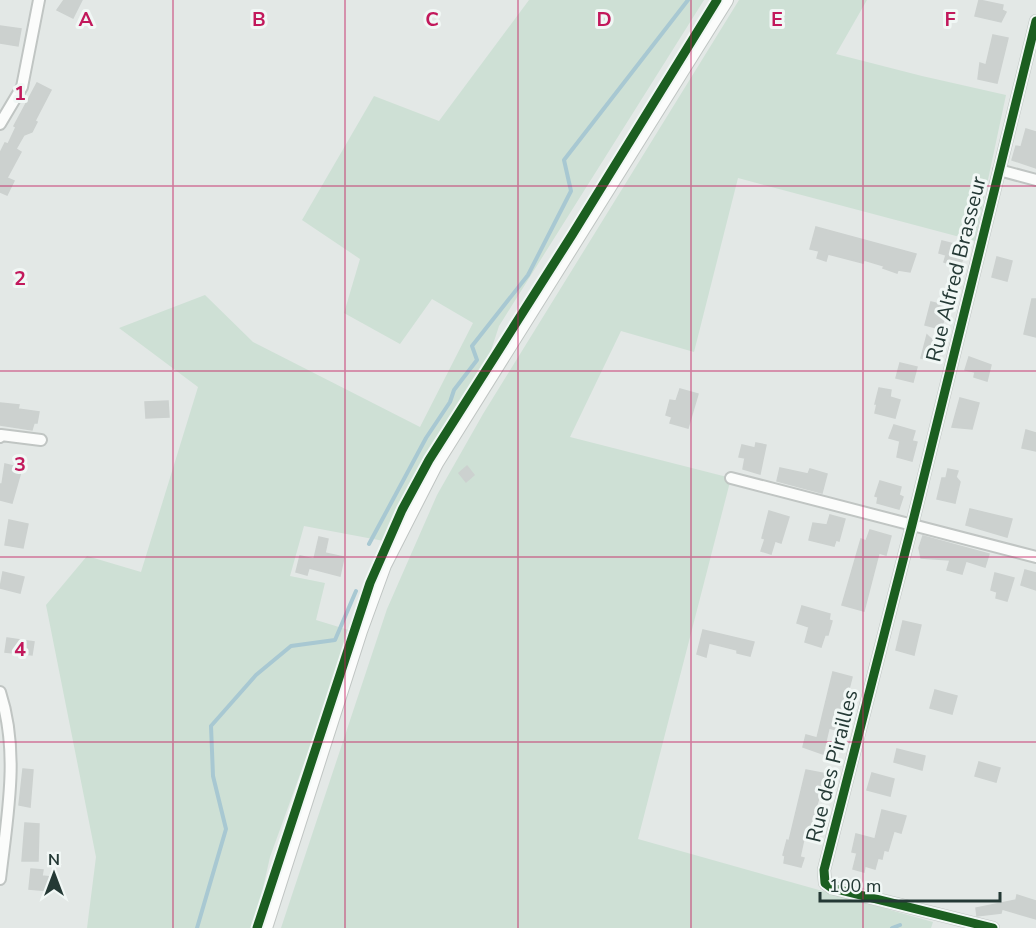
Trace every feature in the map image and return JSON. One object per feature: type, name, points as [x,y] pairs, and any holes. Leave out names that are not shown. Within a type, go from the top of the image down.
[{"type":"street","points":[[0,124],[22,87],[39,0]]},
{"type":"street","points":[[265,928],[360,631],[384,565],[403,524],[436,463],[726,0]]},
{"type":"street","name":"Rue Alfred Brasseur","points":[[912,525],[1036,21]]},
{"type":"street","points":[[999,170],[1036,180]]},
{"type":"street","points":[[0,437],[1,435],[41,441]]},
{"type":"street","points":[[731,478],[1036,557]]},
{"type":"street","name":"Rue des Pirailles","points":[[912,525],[824,870],[825,883],[832,888],[993,928]]},
{"type":"street","points":[[0,692],[7,713],[12,775],[0,879]]},
{"type":"green space","points":[[529,0],[704,0],[499,326],[484,372],[430,452],[384,541],[304,526],[290,576],[325,583],[316,620],[352,631],[270,857],[254,928],[87,928],[96,857],[46,605],[87,556],[141,572],[198,387],[119,328],[205,295],[253,342],[420,427],[473,323],[432,299],[400,344],[344,313],[360,259],[302,220],[374,96],[439,121]]},
{"type":"green space","points":[[739,0],[867,0],[836,54],[1006,95],[975,241],[738,178],[694,352],[621,331],[570,437],[731,478],[638,839],[933,922],[931,928],[281,928],[387,609],[437,495],[483,414]]},
{"type":"building","points":[[64,0],[82,0],[73,18],[57,10]]},
{"type":"building","points":[[979,0],[1003,5],[1002,10],[1006,12],[1001,22],[975,16]]},
{"type":"building","points":[[0,26],[21,29],[18,46],[0,43]]},
{"type":"building","points":[[993,35],[1008,38],[997,83],[978,79],[980,63],[986,65]]},
{"type":"building","points":[[37,83],[51,90],[35,121],[37,122],[32,132],[24,135],[16,149],[21,152],[7,178],[14,181],[7,195],[0,192],[0,153],[5,143],[8,144],[16,127],[14,126]]},
{"type":"building","points":[[1026,129],[1036,132],[1036,168],[1012,160],[1016,146],[1021,147]]},
{"type":"building","points":[[816,227],[916,254],[910,272],[898,270],[897,273],[864,260],[863,263],[828,254],[826,261],[817,258],[819,251],[810,249]]},
{"type":"building","points":[[942,241],[962,246],[960,254],[964,255],[960,267],[944,262],[946,255],[939,253]]},
{"type":"building","points":[[997,257],[1012,261],[1007,281],[992,277]]},
{"type":"building","points":[[1032,299],[1036,299],[1036,337],[1024,334]]},
{"type":"building","points":[[931,302],[948,306],[941,329],[925,325]]},
{"type":"building","points":[[927,335],[941,348],[939,362],[921,358]]},
{"type":"building","points":[[969,357],[991,365],[987,381],[974,377],[975,372],[965,370]]},
{"type":"building","points":[[900,363],[917,367],[913,382],[896,378]]},
{"type":"building","points":[[879,388],[891,390],[890,397],[900,400],[895,418],[875,413]]},
{"type":"building","points":[[680,389],[698,394],[688,428],[670,423],[672,417],[666,415],[670,400],[676,401]]},
{"type":"building","points":[[960,398],[979,403],[972,429],[952,427]]},
{"type":"building","points":[[168,401],[169,417],[146,418],[145,402]]},
{"type":"building","points":[[0,403],[19,405],[18,409],[39,412],[37,423],[34,423],[32,430],[0,425]]},
{"type":"building","points":[[894,425],[915,431],[912,441],[917,442],[912,461],[897,457],[900,441],[889,438]]},
{"type":"building","points":[[1026,430],[1036,433],[1036,451],[1022,448]]},
{"type":"building","points":[[756,443],[766,445],[760,474],[743,469],[745,458],[739,457],[742,445],[755,448]]},
{"type":"building","points":[[5,464],[22,468],[12,503],[0,500],[0,484],[2,484]]},
{"type":"building","points":[[467,466],[474,475],[466,482],[459,473]]},
{"type":"building","points":[[780,468],[808,474],[810,469],[827,474],[822,493],[777,481]]},
{"type":"building","points":[[948,469],[958,471],[956,477],[960,482],[955,503],[937,499],[942,478],[946,478]]},
{"type":"building","points":[[880,481],[901,487],[899,495],[903,497],[899,509],[877,503],[878,497],[875,496]]},
{"type":"building","points":[[970,509],[1012,519],[1007,537],[966,525]]},
{"type":"building","points":[[769,511],[789,517],[781,543],[775,541],[771,554],[761,551]]},
{"type":"building","points":[[830,515],[845,519],[839,541],[836,540],[834,546],[809,540],[813,523],[827,525]]},
{"type":"building","points":[[9,520],[28,524],[23,548],[5,545]]},
{"type":"building","points":[[870,530],[891,536],[886,555],[879,553],[864,611],[842,605],[861,539],[866,541]]},
{"type":"building","points":[[923,536],[989,554],[985,567],[966,561],[962,574],[947,570],[950,560],[921,558],[919,548]]},
{"type":"building","points":[[319,537],[328,539],[325,553],[344,557],[340,576],[309,568],[307,575],[296,572],[300,556],[314,559]]},
{"type":"building","points":[[1025,570],[1036,573],[1036,590],[1021,585]]},
{"type":"building","points":[[3,572],[24,577],[20,593],[0,588]]},
{"type":"building","points":[[995,573],[1014,578],[1007,601],[996,598],[997,592],[991,590]]},
{"type":"building","points":[[802,606],[830,614],[829,620],[832,621],[821,647],[805,642],[809,627],[797,623]]},
{"type":"building","points":[[903,621],[921,625],[914,655],[896,650]]},
{"type":"building","points":[[703,630],[754,642],[750,656],[709,643],[706,657],[697,654]]},
{"type":"building","points":[[7,638],[34,642],[32,655],[5,652]]},
{"type":"building","points":[[833,672],[852,677],[837,730],[829,728],[823,754],[803,747],[806,735],[817,738]]},
{"type":"building","points":[[935,690],[957,696],[952,714],[930,708]]},
{"type":"building","points":[[897,749],[925,756],[922,770],[894,762]]},
{"type":"building","points":[[979,762],[1000,768],[996,782],[975,776]]},
{"type":"building","points":[[23,769],[33,770],[30,807],[19,805]]},
{"type":"building","points":[[806,770],[827,774],[815,810],[811,835],[805,834],[800,857],[804,858],[801,867],[784,863],[785,856],[783,855],[787,840],[789,841]]},
{"type":"building","points":[[872,773],[894,779],[890,796],[867,790]]},
{"type":"building","points":[[882,810],[906,816],[901,833],[894,831],[888,851],[884,850],[882,859],[878,858],[875,869],[865,866],[864,872],[853,869],[857,853],[852,852],[856,834],[875,839]]},
{"type":"building","points":[[25,823],[39,824],[38,861],[22,861]]},
{"type":"building","points":[[31,869],[43,870],[42,876],[51,877],[50,891],[29,889]]},
{"type":"building","points":[[1017,895],[1036,901],[1036,919],[1002,909],[1001,913],[977,916],[976,908],[1016,900]]},
{"type":"waterway","points":[[369,544],[426,438],[450,402],[454,390],[477,360],[472,346],[528,275],[571,191],[564,160],[688,0]]},
{"type":"waterway","points":[[197,928],[226,829],[213,776],[211,726],[256,675],[291,646],[335,640],[356,591]]},
{"type":"waterway","points":[[892,928],[900,925]]},
{"type":"cycle path","points":[[257,928],[370,583],[402,510],[429,460],[572,235],[717,0]]},
{"type":"cycle path","points":[[993,928],[832,888],[825,883],[824,870],[1036,21]]}]
